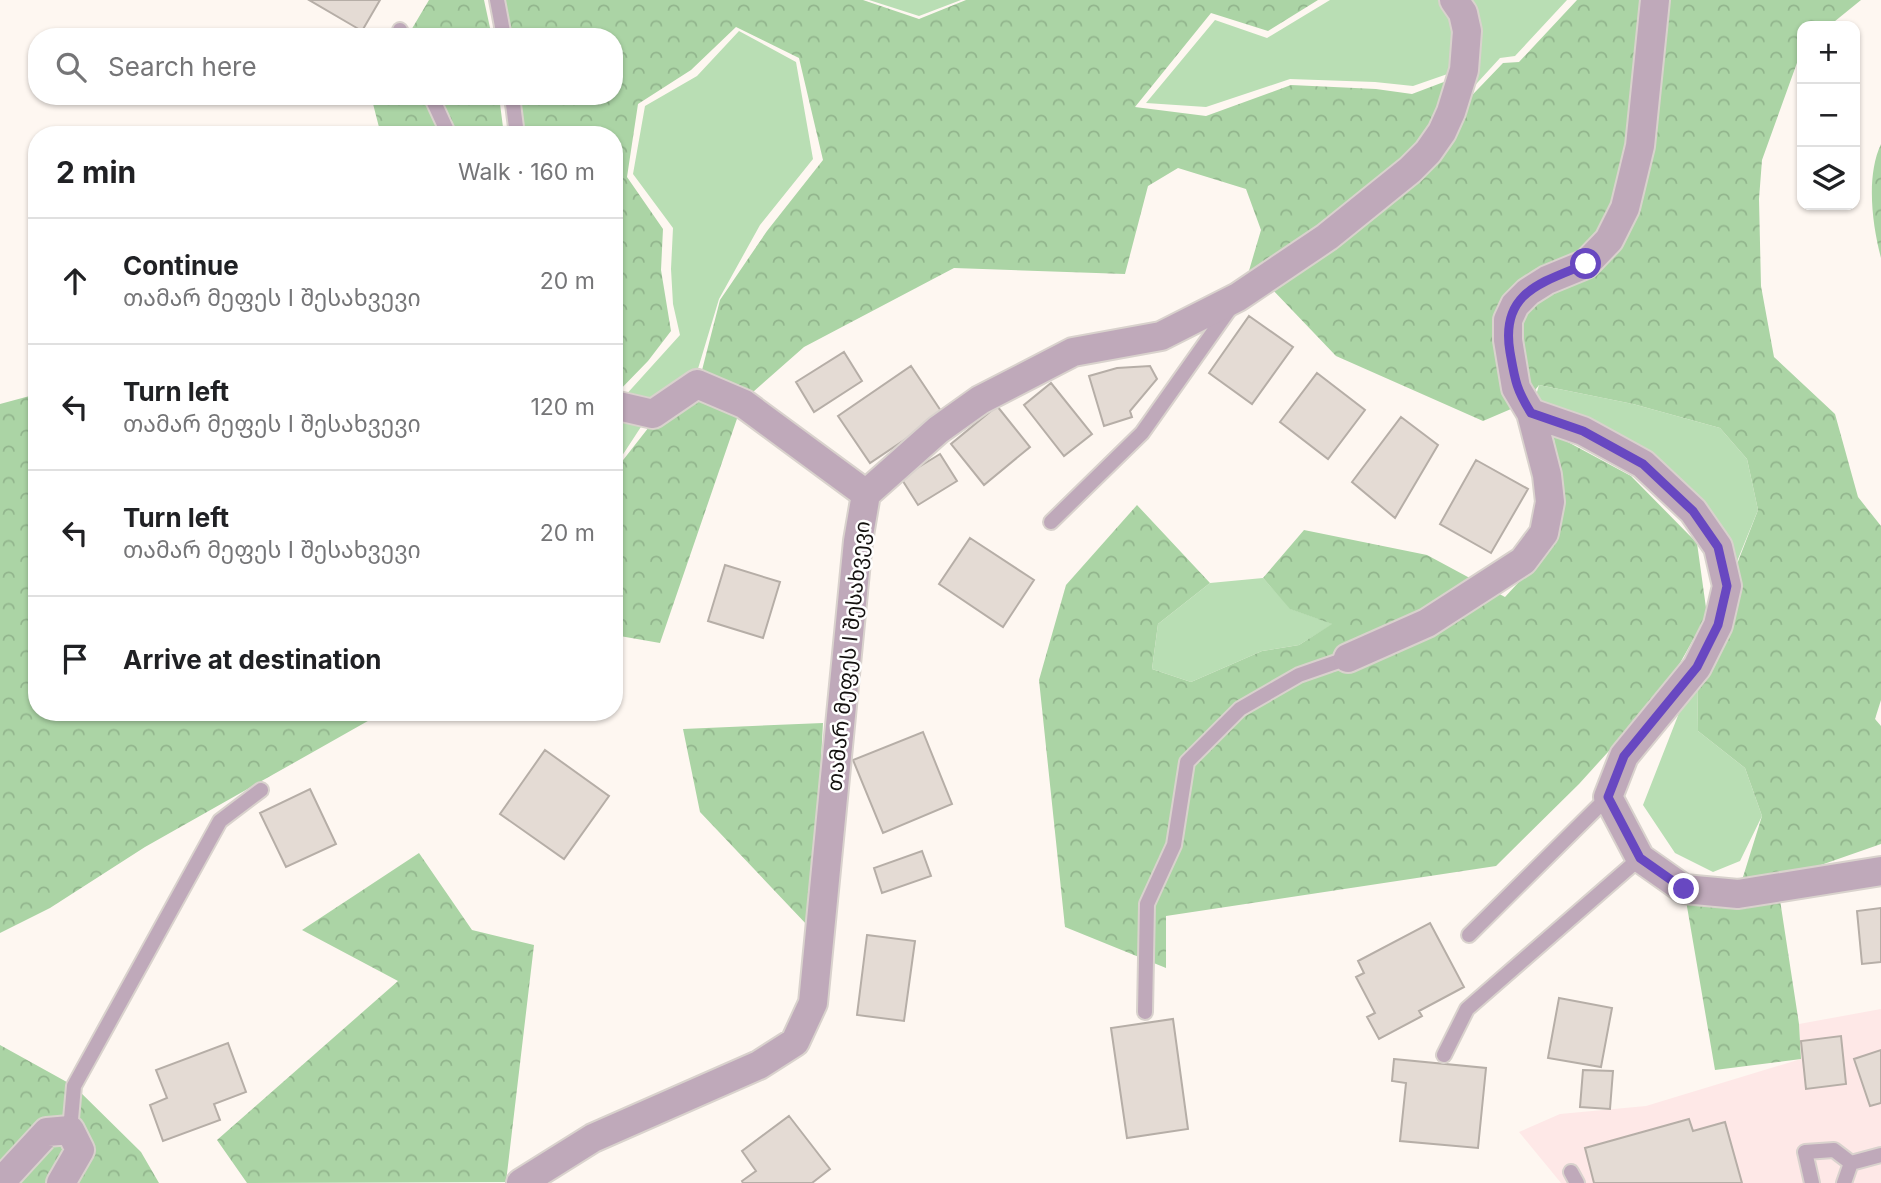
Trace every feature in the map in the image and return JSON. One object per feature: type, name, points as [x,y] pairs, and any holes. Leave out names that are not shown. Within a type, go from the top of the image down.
[{"type":"street","name":"თამარ მეფეს I შესახვევი","points":[[521,1183],[593,1138],[759,1065],[795,1042],[813,1003],[858,541],[866,494],[938,430],[980,400],[1073,352],[1161,336],[1238,297],[1327,237],[1410,170],[1428,152],[1451,113],[1464,70],[1467,31],[1463,13],[1454,0]]},
{"type":"street","points":[[1348,657],[1427,623],[1523,561],[1544,533],[1550,502],[1547,475],[1531,413],[1516,388],[1508,340],[1508,320],[1515,304],[1528,292],[1547,280],[1586,264],[1609,240],[1625,208],[1640,146],[1655,0]]},
{"type":"street","points":[[623,407],[653,414],[697,384],[744,404],[866,494]]},
{"type":"street","points":[[1531,413],[1583,431],[1643,464],[1693,511],[1718,547],[1727,586],[1718,625],[1697,667],[1624,756],[1608,797],[1640,858],[1684,889],[1738,894],[1881,871]]},
{"type":"street","points":[[0,1183],[47,1132],[70,1130],[80,1150],[61,1183]]},
{"type":"lane","points":[[497,0],[502,28]]},
{"type":"lane","points":[[435,105],[445,126]]},
{"type":"lane","points":[[513,105],[516,126]]},
{"type":"lane","points":[[1051,522],[1142,433],[1238,297]]},
{"type":"lane","points":[[1144,1012],[1147,904],[1174,845],[1187,762],[1240,709],[1299,675],[1348,657]]},
{"type":"lane","points":[[70,1130],[74,1086],[220,821],[261,790]]},
{"type":"lane","points":[[1469,935],[1608,797]]},
{"type":"lane","points":[[1444,1055],[1467,1009],[1640,858]]},
{"type":"lane","points":[[1812,1183],[1805,1152],[1834,1150],[1851,1163]]},
{"type":"lane","points":[[1851,1163],[1881,1155]]},
{"type":"lane","points":[[1844,1183],[1851,1163]]},
{"type":"shaded area","points":[[1881,1009],[1881,1183],[1561,1183],[1519,1132],[1560,1114],[1646,1106],[1801,1059],[1799,1024]]},
{"type":"green space","points":[[429,0],[484,0],[490,28],[412,28]]},
{"type":"green space","points":[[501,0],[863,0],[919,19],[966,0],[1318,0],[1268,31],[1211,13],[1135,107],[1206,116],[1291,85],[1376,89],[1412,94],[1457,77],[1445,110],[1406,165],[1243,291],[1261,230],[1246,189],[1178,168],[1148,186],[1125,274],[954,268],[804,347],[744,400],[700,378],[720,300],[767,231],[823,160],[799,58],[736,27],[691,70],[638,104],[627,177],[663,229],[661,270],[671,331],[648,361],[623,387],[623,126],[522,126],[519,105],[623,105],[623,28],[507,28]]},
{"type":"green space","points":[[869,0],[961,0],[919,16]]},
{"type":"green space","points":[[1330,0],[1449,0],[1459,70],[1413,86],[1290,79],[1206,107],[1146,103],[1215,20],[1267,38]]},
{"type":"green space","points":[[1461,0],[1567,0],[1515,56],[1500,58],[1456,106]]},
{"type":"green space","points":[[1577,0],[1861,0],[1835,21],[1797,21],[1797,63],[1762,160],[1759,199],[1761,286],[1774,357],[1835,414],[1858,497],[1881,526],[1881,700],[1875,719],[1881,726],[1881,844],[1744,892],[1778,887],[1799,1024],[1801,1059],[1715,1070],[1684,889],[1738,893],[1762,816],[1745,768],[1698,731],[1697,667],[1758,510],[1747,459],[1720,428],[1633,404],[1539,385],[1525,403],[1483,421],[1336,356],[1268,285],[1454,114],[1503,63],[1519,62]]},
{"type":"green space","points":[[739,31],[796,62],[813,159],[760,225],[719,299],[694,382],[652,410],[623,454],[623,398],[680,335],[673,304],[673,228],[633,174],[645,106],[697,76]]},
{"type":"green space","points":[[373,105],[500,105],[503,126],[379,126]]},
{"type":"green space","points":[[1881,144],[1881,258],[1875,230],[1872,185]]},
{"type":"green space","points":[[1539,385],[1633,404],[1720,428],[1747,459],[1758,510],[1727,586],[1718,547],[1643,464],[1531,413]]},
{"type":"green space","points":[[698,387],[741,407],[660,643],[623,637],[623,460],[656,418]]},
{"type":"green space","points":[[28,396],[28,721],[368,721],[145,847],[50,908],[0,933],[0,404]]},
{"type":"green space","points":[[1553,434],[1631,476],[1697,543],[1707,615],[1666,688],[1579,784],[1496,866],[1166,916],[1166,968],[1065,927],[1039,680],[1066,585],[1137,505],[1210,583],[1158,624],[1152,669],[1191,682],[1262,651],[1299,645],[1332,624],[1290,609],[1263,578],[1304,530],[1427,555],[1505,597],[1550,548],[1565,497]]},
{"type":"green space","points":[[1263,578],[1291,609],[1333,624],[1299,645],[1262,651],[1191,682],[1152,669],[1158,624],[1210,583]]},
{"type":"green space","points":[[1697,667],[1698,731],[1745,768],[1762,816],[1740,861],[1713,872],[1675,853],[1643,805]]},
{"type":"green space","points":[[823,723],[814,894],[808,926],[700,812],[683,729]]},
{"type":"green space","points":[[419,853],[472,930],[534,945],[506,1182],[247,1183],[217,1140],[398,981],[302,930]]},
{"type":"green space","points":[[0,1045],[74,1086],[141,1152],[159,1183],[0,1183]]},
{"type":"building","points":[[309,0],[380,0],[364,28],[357,28]]},
{"type":"building","points":[[1249,316],[1293,347],[1252,404],[1209,373]]},
{"type":"building","points":[[844,352],[862,381],[814,412],[796,382]]},
{"type":"building","points":[[911,366],[943,414],[870,463],[838,416]]},
{"type":"building","points":[[1150,366],[1157,379],[1130,411],[1132,417],[1104,426],[1089,376],[1117,368]]},
{"type":"building","points":[[1317,373],[1365,410],[1328,459],[1280,422]]},
{"type":"building","points":[[1051,383],[1092,434],[1064,456],[1024,405]]},
{"type":"building","points":[[997,406],[1030,447],[984,485],[951,444]]},
{"type":"building","points":[[1401,417],[1438,445],[1395,518],[1352,482]]},
{"type":"building","points":[[940,454],[957,481],[918,505],[901,478]]},
{"type":"building","points":[[1476,460],[1528,489],[1491,553],[1440,524]]},
{"type":"building","points":[[970,538],[1034,580],[1003,627],[939,584]]},
{"type":"building","points":[[725,565],[780,582],[763,638],[708,621]]},
{"type":"building","points":[[923,732],[952,804],[883,833],[853,760]]},
{"type":"building","points":[[545,750],[609,796],[564,859],[500,814]]},
{"type":"building","points":[[310,789],[336,844],[286,867],[260,813]]},
{"type":"building","points":[[922,851],[931,876],[882,893],[874,868]]},
{"type":"building","points":[[1881,908],[1881,962],[1862,964],[1857,911]]},
{"type":"building","points":[[1430,923],[1464,987],[1419,1011],[1422,1016],[1379,1039],[1367,1017],[1375,1013],[1356,977],[1364,973],[1358,961]]},
{"type":"building","points":[[867,935],[915,941],[904,1021],[857,1015]]},
{"type":"building","points":[[1559,998],[1612,1008],[1601,1067],[1548,1058]]},
{"type":"building","points":[[1173,1019],[1188,1129],[1127,1138],[1111,1028]]},
{"type":"building","points":[[1841,1036],[1846,1084],[1806,1089],[1801,1041]]},
{"type":"building","points":[[228,1043],[246,1092],[214,1104],[220,1120],[163,1141],[150,1105],[167,1098],[156,1070]]},
{"type":"building","points":[[1881,1050],[1881,1103],[1870,1106],[1854,1059]]},
{"type":"building","points":[[1394,1059],[1486,1068],[1478,1148],[1400,1141],[1406,1083],[1392,1081]]},
{"type":"building","points":[[1583,1070],[1613,1071],[1610,1109],[1580,1107]]},
{"type":"building","points":[[789,1116],[830,1169],[812,1183],[743,1183],[742,1181],[756,1171],[742,1151]]},
{"type":"building","points":[[1689,1119],[1693,1131],[1725,1122],[1742,1183],[1594,1183],[1585,1148]]},
{"type":"route","points":[[1586,264],[1547,280],[1515,304],[1508,320],[1508,340],[1516,388],[1531,413],[1583,431],[1643,464],[1693,511],[1718,547],[1727,586],[1718,625],[1697,667],[1624,756],[1608,797],[1640,858],[1684,889]]}]
